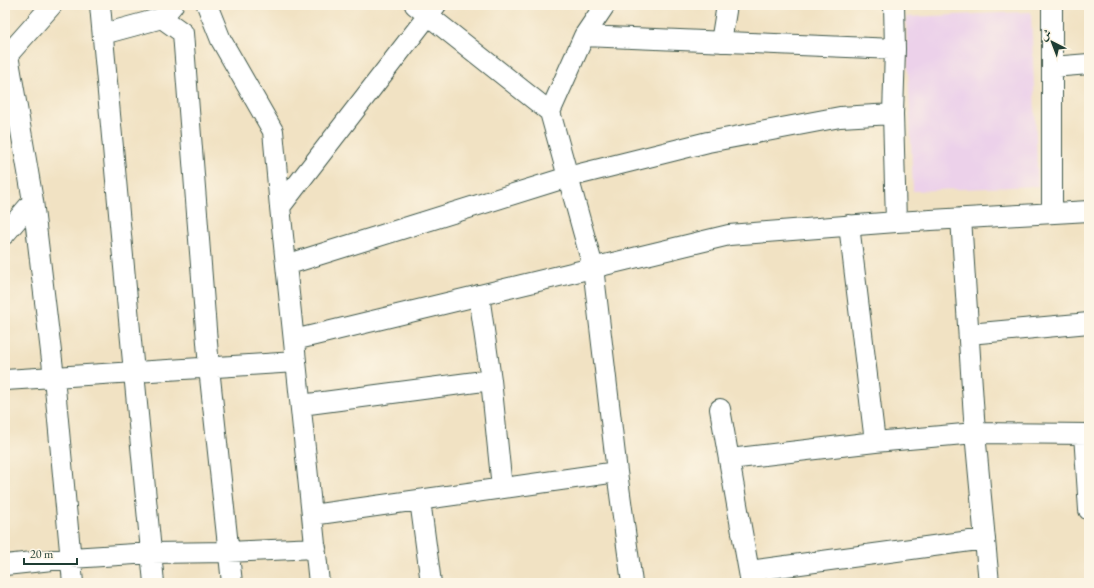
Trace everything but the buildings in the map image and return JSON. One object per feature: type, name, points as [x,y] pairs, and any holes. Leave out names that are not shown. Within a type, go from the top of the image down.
[{"type":"street","points":[[52,5],[6,57],[33,201],[54,377],[73,583]]},
{"type":"street","points":[[100,5],[154,583]]},
{"type":"street","points":[[207,5],[221,40],[273,131],[319,583]]},
{"type":"street","points":[[550,112],[584,36],[604,5]]},
{"type":"street","points":[[721,42],[727,5]]},
{"type":"street","points":[[894,5],[895,49],[893,114],[896,222]]},
{"type":"street","points":[[1052,5],[1052,213]]},
{"type":"street","points":[[280,207],[426,8],[550,112],[593,267],[617,472],[626,582]]},
{"type":"street","points":[[103,34],[167,12],[183,33],[208,368],[232,583]]},
{"type":"street","points":[[584,36],[895,49]]},
{"type":"street","points":[[1052,67],[1089,64]]},
{"type":"street","points":[[286,265],[568,177],[708,142],[840,116],[893,114]]},
{"type":"street","points":[[5,234],[33,201]]},
{"type":"street","points":[[294,340],[730,235],[849,225],[1089,211]]},
{"type":"street","points":[[961,218],[975,433],[988,583]]},
{"type":"street","points":[[849,225],[875,442]]},
{"type":"street","points":[[479,295],[491,380],[502,488]]},
{"type":"street","points":[[969,334],[1089,323]]},
{"type":"street","points":[[5,380],[296,362]]},
{"type":"street","points":[[301,404],[491,380]]},
{"type":"street","points":[[720,409],[750,577],[985,539]]},
{"type":"street","points":[[730,459],[875,442],[975,433],[1086,434],[1089,510]]},
{"type":"street","points":[[312,515],[617,472]]},
{"type":"street","points":[[420,500],[431,583]]},
{"type":"street","points":[[5,565],[71,558],[151,553],[228,552],[316,548]]},
{"type":"shaded area","points":[[1031,12],[1038,186],[913,191],[906,17]]}]
